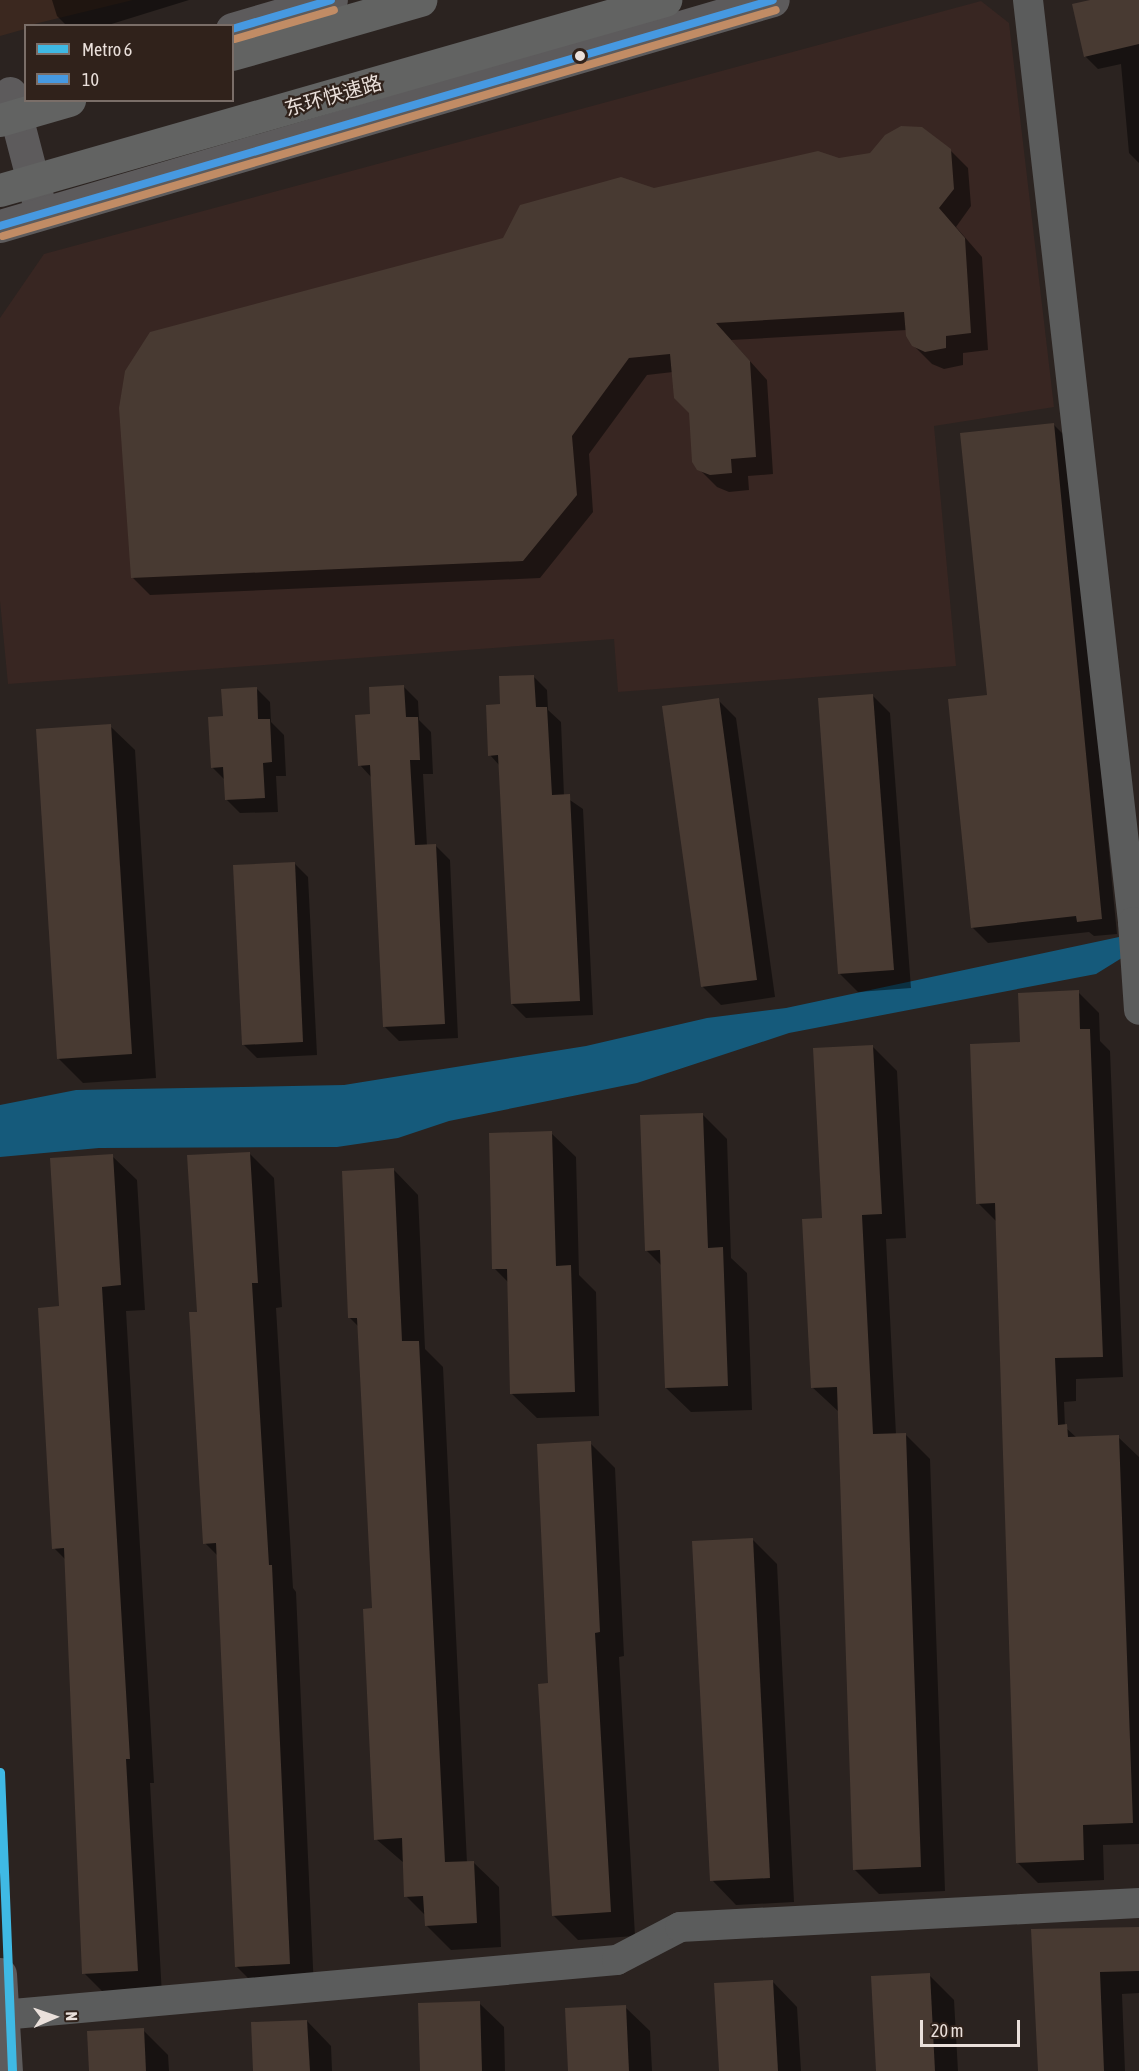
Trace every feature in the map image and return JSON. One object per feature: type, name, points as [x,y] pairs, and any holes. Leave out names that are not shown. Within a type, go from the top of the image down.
[{"type":"highway","points":[[234,53],[420,0]]},
{"type":"highway","name":"东环快速路","points":[[0,190],[665,0]]},
{"type":"main road","points":[[234,28],[331,0]]},
{"type":"main road","points":[[0,226],[700,10],[773,0]]},
{"type":"main road","points":[[9,100],[42,214]]},
{"type":"main road","points":[[0,1974],[6,2071]]},
{"type":"street","points":[[1028,0],[1133,922],[1139,1010]]},
{"type":"street","points":[[2,2015],[617,1960],[680,1927],[1139,1903]]},
{"type":"shaded area","points":[[0,0],[133,0],[34,24],[24,24],[24,29],[0,36]]},
{"type":"shaded area","points":[[981,1],[1009,23],[1054,407],[934,426],[956,666],[618,692],[614,639],[8,684],[0,601],[0,318],[44,254]]},
{"type":"water","points":[[1119,937],[1125,956],[1096,974],[789,1033],[637,1083],[449,1121],[398,1138],[337,1147],[99,1148],[0,1157],[0,1105],[76,1090],[344,1085],[586,1046],[707,1018],[786,1008]]},
{"type":"building","points":[[1090,0],[1139,0],[1139,44],[1084,57],[1072,4]]},
{"type":"building","points":[[901,126],[922,127],[951,149],[954,189],[939,208],[965,238],[971,333],[946,336],[946,348],[925,352],[912,346],[906,336],[904,312],[716,323],[750,361],[756,457],[731,459],[732,473],[710,475],[697,470],[692,462],[689,413],[674,398],[670,354],[629,358],[572,436],[577,495],[523,561],[131,578],[119,408],[125,371],[150,332],[503,238],[520,205],[621,177],[654,188],[818,151],[839,158],[870,153],[885,135]]},
{"type":"building","points":[[1054,423],[1102,919],[1077,922],[1076,916],[971,928],[948,699],[987,695],[960,433]]},
{"type":"building","points":[[534,675],[536,707],[547,707],[552,795],[570,794],[580,1001],[511,1004],[498,755],[488,756],[486,705],[500,704],[499,676]]},
{"type":"building","points":[[404,685],[406,717],[418,717],[420,760],[410,760],[415,845],[436,844],[445,1024],[383,1027],[370,765],[358,766],[355,715],[370,714],[369,687]]},
{"type":"building","points":[[257,687],[258,719],[270,719],[272,762],[263,763],[265,798],[225,800],[223,767],[211,768],[208,717],[223,716],[221,689]]},
{"type":"building","points":[[873,694],[894,970],[838,974],[818,698]]},
{"type":"building","points":[[719,698],[757,980],[701,987],[662,706]]},
{"type":"building","points":[[111,724],[132,1054],[57,1059],[36,729]]},
{"type":"building","points":[[295,862],[303,1042],[242,1045],[233,865]]},
{"type":"building","points":[[1079,990],[1080,1029],[1090,1029],[1103,1357],[1055,1358],[1058,1425],[1067,1424],[1068,1437],[1119,1435],[1133,1823],[1083,1825],[1084,1860],[1016,1863],[995,1203],[976,1204],[970,1044],[1020,1042],[1018,993]]},
{"type":"building","points":[[873,1045],[882,1214],[862,1215],[873,1434],[906,1433],[921,1867],[853,1870],[837,1387],[811,1388],[802,1219],[822,1218],[813,1048]]},
{"type":"building","points":[[703,1113],[708,1248],[723,1247],[728,1386],[665,1388],[660,1250],[645,1251],[640,1115]]},
{"type":"building","points":[[552,1131],[556,1266],[571,1265],[575,1392],[510,1394],[507,1269],[492,1269],[489,1133]]},
{"type":"building","points":[[250,1152],[258,1283],[252,1283],[269,1565],[272,1565],[290,1964],[235,1967],[216,1543],[203,1544],[189,1312],[197,1312],[187,1155]]},
{"type":"building","points":[[113,1154],[121,1285],[102,1287],[130,1759],[126,1759],[138,1971],[82,1974],[64,1548],[52,1549],[38,1308],[59,1306],[50,1158]]},
{"type":"building","points":[[394,1168],[402,1341],[419,1341],[445,1862],[474,1861],[477,1923],[425,1926],[423,1896],[404,1897],[402,1838],[374,1840],[363,1609],[372,1608],[357,1318],[348,1318],[342,1171]]},
{"type":"building","points":[[591,1441],[600,1632],[595,1633],[611,1912],[552,1916],[538,1684],[548,1683],[537,1444]]},
{"type":"building","points":[[753,1538],[770,1878],[710,1881],[692,1541]]},
{"type":"building","points":[[1139,1927],[1139,1971],[1100,1972],[1104,2071],[1038,2071],[1031,1929]]},
{"type":"building","points":[[930,1973],[935,2071],[876,2071],[871,1976]]},
{"type":"building","points":[[773,1980],[778,2071],[719,2071],[714,1983]]},
{"type":"building","points":[[480,2001],[482,2071],[420,2071],[418,2003]]},
{"type":"building","points":[[626,2005],[629,2071],[568,2071],[565,2008]]},
{"type":"building","points":[[307,2020],[310,2071],[253,2071],[251,2022]]},
{"type":"building","points":[[144,2028],[146,2071],[89,2071],[87,2031]]},
{"type":"metro line","name":"6","points":[[0,1772],[12,2071]]},
{"type":"transit line","name":"10","points":[[234,28],[331,0]]},
{"type":"transit line","name":"10","points":[[0,226],[773,0]]},
{"type":"transit line","points":[[235,39],[334,10]]},
{"type":"transit line","points":[[3,236],[776,10]]}]
